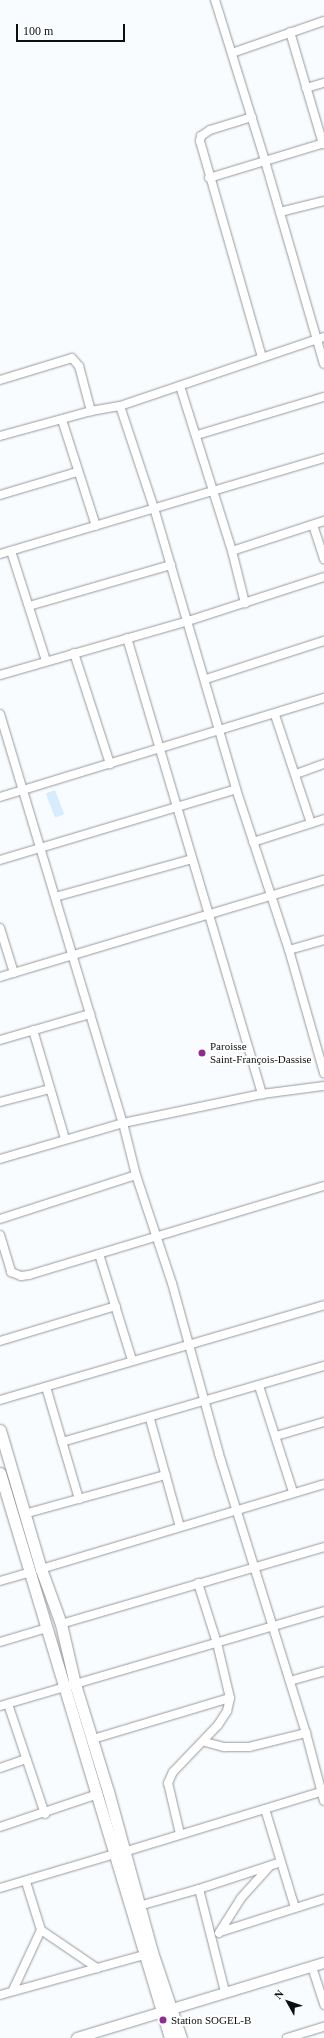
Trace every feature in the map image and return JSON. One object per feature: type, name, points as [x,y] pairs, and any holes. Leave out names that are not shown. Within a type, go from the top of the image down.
[{"type":"main road","points":[[0,1430],[24,1514],[47,1628],[93,1739],[144,1955],[168,2012],[181,2038]]},
{"type":"main road","points":[[0,1473],[36,1570],[60,1624],[70,1686],[98,1794],[139,1906],[168,2012],[170,2038]]},
{"type":"street","points":[[215,0],[320,339],[324,364]]},
{"type":"street","points":[[232,53],[324,21]]},
{"type":"street","points":[[209,178],[324,144],[290,32]]},
{"type":"street","points":[[306,88],[324,83]]},
{"type":"street","points":[[252,117],[210,130],[201,136],[200,146],[262,357]]},
{"type":"street","points":[[280,212],[324,201]]},
{"type":"street","points":[[0,436],[91,411],[120,406],[262,357],[320,339]]},
{"type":"street","points":[[0,380],[72,358],[79,366],[91,411]]},
{"type":"street","points":[[180,386],[197,435],[213,493],[232,550],[245,602]]},
{"type":"street","points":[[197,435],[324,397]]},
{"type":"street","points":[[120,406],[154,508],[206,679],[236,789],[289,950],[324,1073]]},
{"type":"street","points":[[62,420],[77,472],[96,526]]},
{"type":"street","points":[[0,554],[154,508],[213,493],[324,458]]},
{"type":"street","points":[[0,495],[77,472]]},
{"type":"street","points":[[232,550],[324,521]]},
{"type":"street","points":[[313,524],[324,559]]},
{"type":"street","points":[[11,550],[46,661]]},
{"type":"street","points":[[29,606],[171,565]]},
{"type":"street","points":[[0,675],[188,621],[324,577]]},
{"type":"street","points":[[127,638],[158,749],[177,805],[262,1094]]},
{"type":"street","points":[[206,679],[324,641]]},
{"type":"street","points":[[74,653],[110,764]]},
{"type":"street","points":[[0,798],[158,749],[275,715],[324,698]]},
{"type":"street","points":[[0,714],[2,732],[23,791],[38,848],[73,955],[123,1123],[136,1176],[157,1235],[204,1402],[306,1733],[323,1792],[324,1801]]},
{"type":"street","points":[[275,715],[296,774],[311,823]]},
{"type":"street","points":[[296,774],[324,764]]},
{"type":"street","points":[[0,860],[177,805],[236,789]]},
{"type":"street","points":[[253,842],[324,819]]},
{"type":"street","points":[[55,897],[192,859]]},
{"type":"street","points":[[0,977],[210,916],[324,880]]},
{"type":"street","points":[[0,928],[14,973]]},
{"type":"street","points":[[289,950],[324,940]]},
{"type":"street","points":[[0,1040],[90,1014]]},
{"type":"street","points":[[33,1030],[65,1139]]},
{"type":"street","points":[[0,1159],[123,1123],[262,1094],[324,1086]]},
{"type":"street","points":[[0,1102],[50,1088]]},
{"type":"street","points":[[0,1219],[136,1176]]},
{"type":"street","points":[[0,1235],[11,1272],[21,1276],[100,1254],[157,1235],[324,1186]]},
{"type":"street","points":[[100,1254],[132,1360]]},
{"type":"street","points":[[0,1400],[132,1360],[324,1305]]},
{"type":"street","points":[[0,1341],[116,1306]]},
{"type":"street","points":[[62,1442],[150,1419],[324,1366]]},
{"type":"street","points":[[259,1386],[293,1492]]},
{"type":"street","points":[[46,1387],[79,1499]]},
{"type":"street","points":[[150,1419],[180,1527]]},
{"type":"street","points":[[276,1436],[324,1422]]},
{"type":"street","points":[[24,1514],[166,1475]]},
{"type":"street","points":[[0,1581],[236,1509],[324,1484]]},
{"type":"street","points":[[60,1624],[324,1547]]},
{"type":"street","points":[[180,1834],[168,1783],[173,1772],[205,1742],[227,1711],[230,1698],[217,1643],[198,1583]]},
{"type":"street","points":[[45,1814],[26,1759],[4,1705],[324,1611]]},
{"type":"street","points":[[0,1642],[47,1628]]},
{"type":"street","points":[[290,1681],[324,1671]]},
{"type":"street","points":[[93,1739],[230,1698]]},
{"type":"street","points":[[205,1742],[224,1747],[249,1746],[306,1733]]},
{"type":"street","points":[[0,1768],[26,1759]]},
{"type":"street","points":[[0,1888],[26,1882],[180,1834],[323,1792]]},
{"type":"street","points":[[0,1827],[45,1814],[98,1794]]},
{"type":"street","points":[[265,1809],[295,1908]]},
{"type":"street","points":[[139,1906],[199,1889],[281,1862]]},
{"type":"street","points":[[212,1941],[220,1932],[242,1898],[269,1867]]},
{"type":"street","points":[[26,1882],[41,1930],[97,1968]]},
{"type":"street","points":[[199,1889],[225,1992]]},
{"type":"street","points":[[220,1932],[324,1898]]},
{"type":"street","points":[[13,1990],[41,1930]]},
{"type":"street","points":[[0,1995],[13,1990],[144,1955]]},
{"type":"street","points":[[78,2038],[105,2034],[225,1992],[324,1963]]},
{"type":"street","points":[[312,1967],[324,2005]]},
{"type":"street","points":[[287,2038],[324,2027]]},
{"type":"shaded area","points":[[55,790],[64,814],[55,818],[46,794]]},
{"type":"place","name":"Paroisse Saint-François-Dassise","points":[[202,1053]]},
{"type":"place","name":"Station SOGEL-B","points":[[163,2020]]}]
